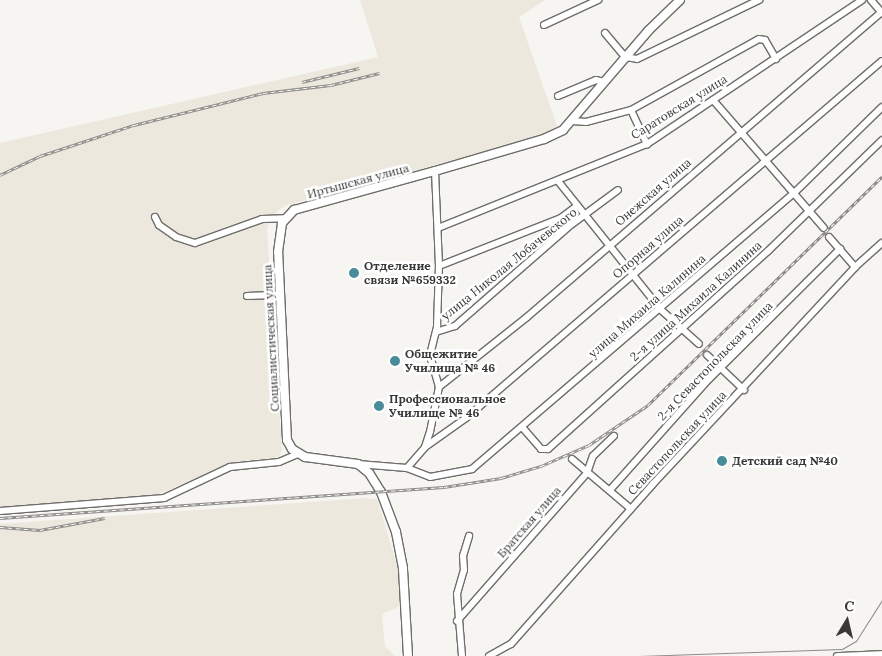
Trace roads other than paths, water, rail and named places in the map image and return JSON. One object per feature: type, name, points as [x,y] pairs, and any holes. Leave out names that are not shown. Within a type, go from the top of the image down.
[{"type":"main road","name":"Иртышская улица","points":[[285,218],[294,210],[544,139],[573,120],[625,57],[680,0]]},
{"type":"main road","name":"Социалистическая улица","points":[[285,218],[278,239],[287,440],[298,454]]},
{"type":"main road","points":[[298,454],[358,464],[369,473],[381,492],[396,532],[403,568],[408,656]]},
{"type":"street","points":[[544,24],[598,0]]},
{"type":"street","points":[[604,33],[625,57],[645,56],[681,36],[759,0]]},
{"type":"street","name":"Саратовская улица","points":[[438,228],[647,144],[862,0]]},
{"type":"street","points":[[871,0],[882,13]]},
{"type":"street","name":"Онежская улица","points":[[439,387],[742,132],[771,104],[882,13]]},
{"type":"street","points":[[573,120],[586,122],[631,110],[759,39],[765,40],[776,59]]},
{"type":"street","name":"Опорная улица","points":[[425,447],[466,418],[882,61]]},
{"type":"street","points":[[558,96],[596,80],[604,82]]},
{"type":"street","points":[[713,100],[824,228]]},
{"type":"street","name":"улица Михаила Калинина","points":[[407,468],[430,477],[468,471],[522,427],[794,193],[882,107]]},
{"type":"street","points":[[631,110],[647,144]]},
{"type":"street","name":"2-я улица Михаила Калинина","points":[[522,427],[541,449],[546,450],[682,329],[810,211],[882,140]]},
{"type":"street","points":[[358,464],[407,468],[425,447],[439,387],[430,355],[436,332],[439,266],[435,171]]},
{"type":"street","points":[[558,180],[631,276],[660,309],[699,344]]},
{"type":"street","name":"улица Николая Лобачевского","points":[[436,332],[455,326],[584,216],[618,190]]},
{"type":"street","points":[[439,266],[561,218],[577,206]]},
{"type":"street","name":"Иртышская улица","points":[[155,217],[160,225],[176,238],[195,243],[262,220],[285,218]]},
{"type":"street","points":[[829,237],[856,267]]},
{"type":"street","name":"Севастопольская улица","points":[[489,656],[511,644],[631,509],[744,390],[856,267],[882,244]]},
{"type":"street","name":"2-я Севастопольская улица","points":[[610,490],[721,369],[840,250]]},
{"type":"street","points":[[248,296],[280,295]]},
{"type":"street","points":[[707,355],[744,390]]},
{"type":"street","name":"Братская улица","points":[[457,621],[587,473],[593,456],[614,436]]},
{"type":"street","points":[[0,511],[164,498],[230,467],[279,462],[298,454]]},
{"type":"street","points":[[572,459],[631,509]]},
{"type":"street","points":[[462,656],[457,621],[457,590],[464,570],[463,556],[469,536]]},
{"type":"street","points":[[837,656],[882,654]]},
{"type":"tram line","points":[[639,656],[842,649],[856,641],[882,600]]},
{"type":"railway","points":[[302,82],[359,68]]},
{"type":"railway","points":[[0,175],[40,156],[134,125],[263,93],[331,85],[380,73]]},
{"type":"railway","points":[[0,518],[444,487],[501,478],[541,466],[589,445],[648,405],[882,177]]},
{"type":"railway","points":[[0,527],[40,530],[105,518]]},
{"type":"place","name":"Отделение связи №659332","points":[[354,273]]},
{"type":"place","name":"Общежитие Училища № 46","points":[[395,361]]},
{"type":"place","name":"Профессиональное Училище № 46","points":[[379,406]]},
{"type":"place","name":"Детский сад №40","points":[[722,461]]}]
